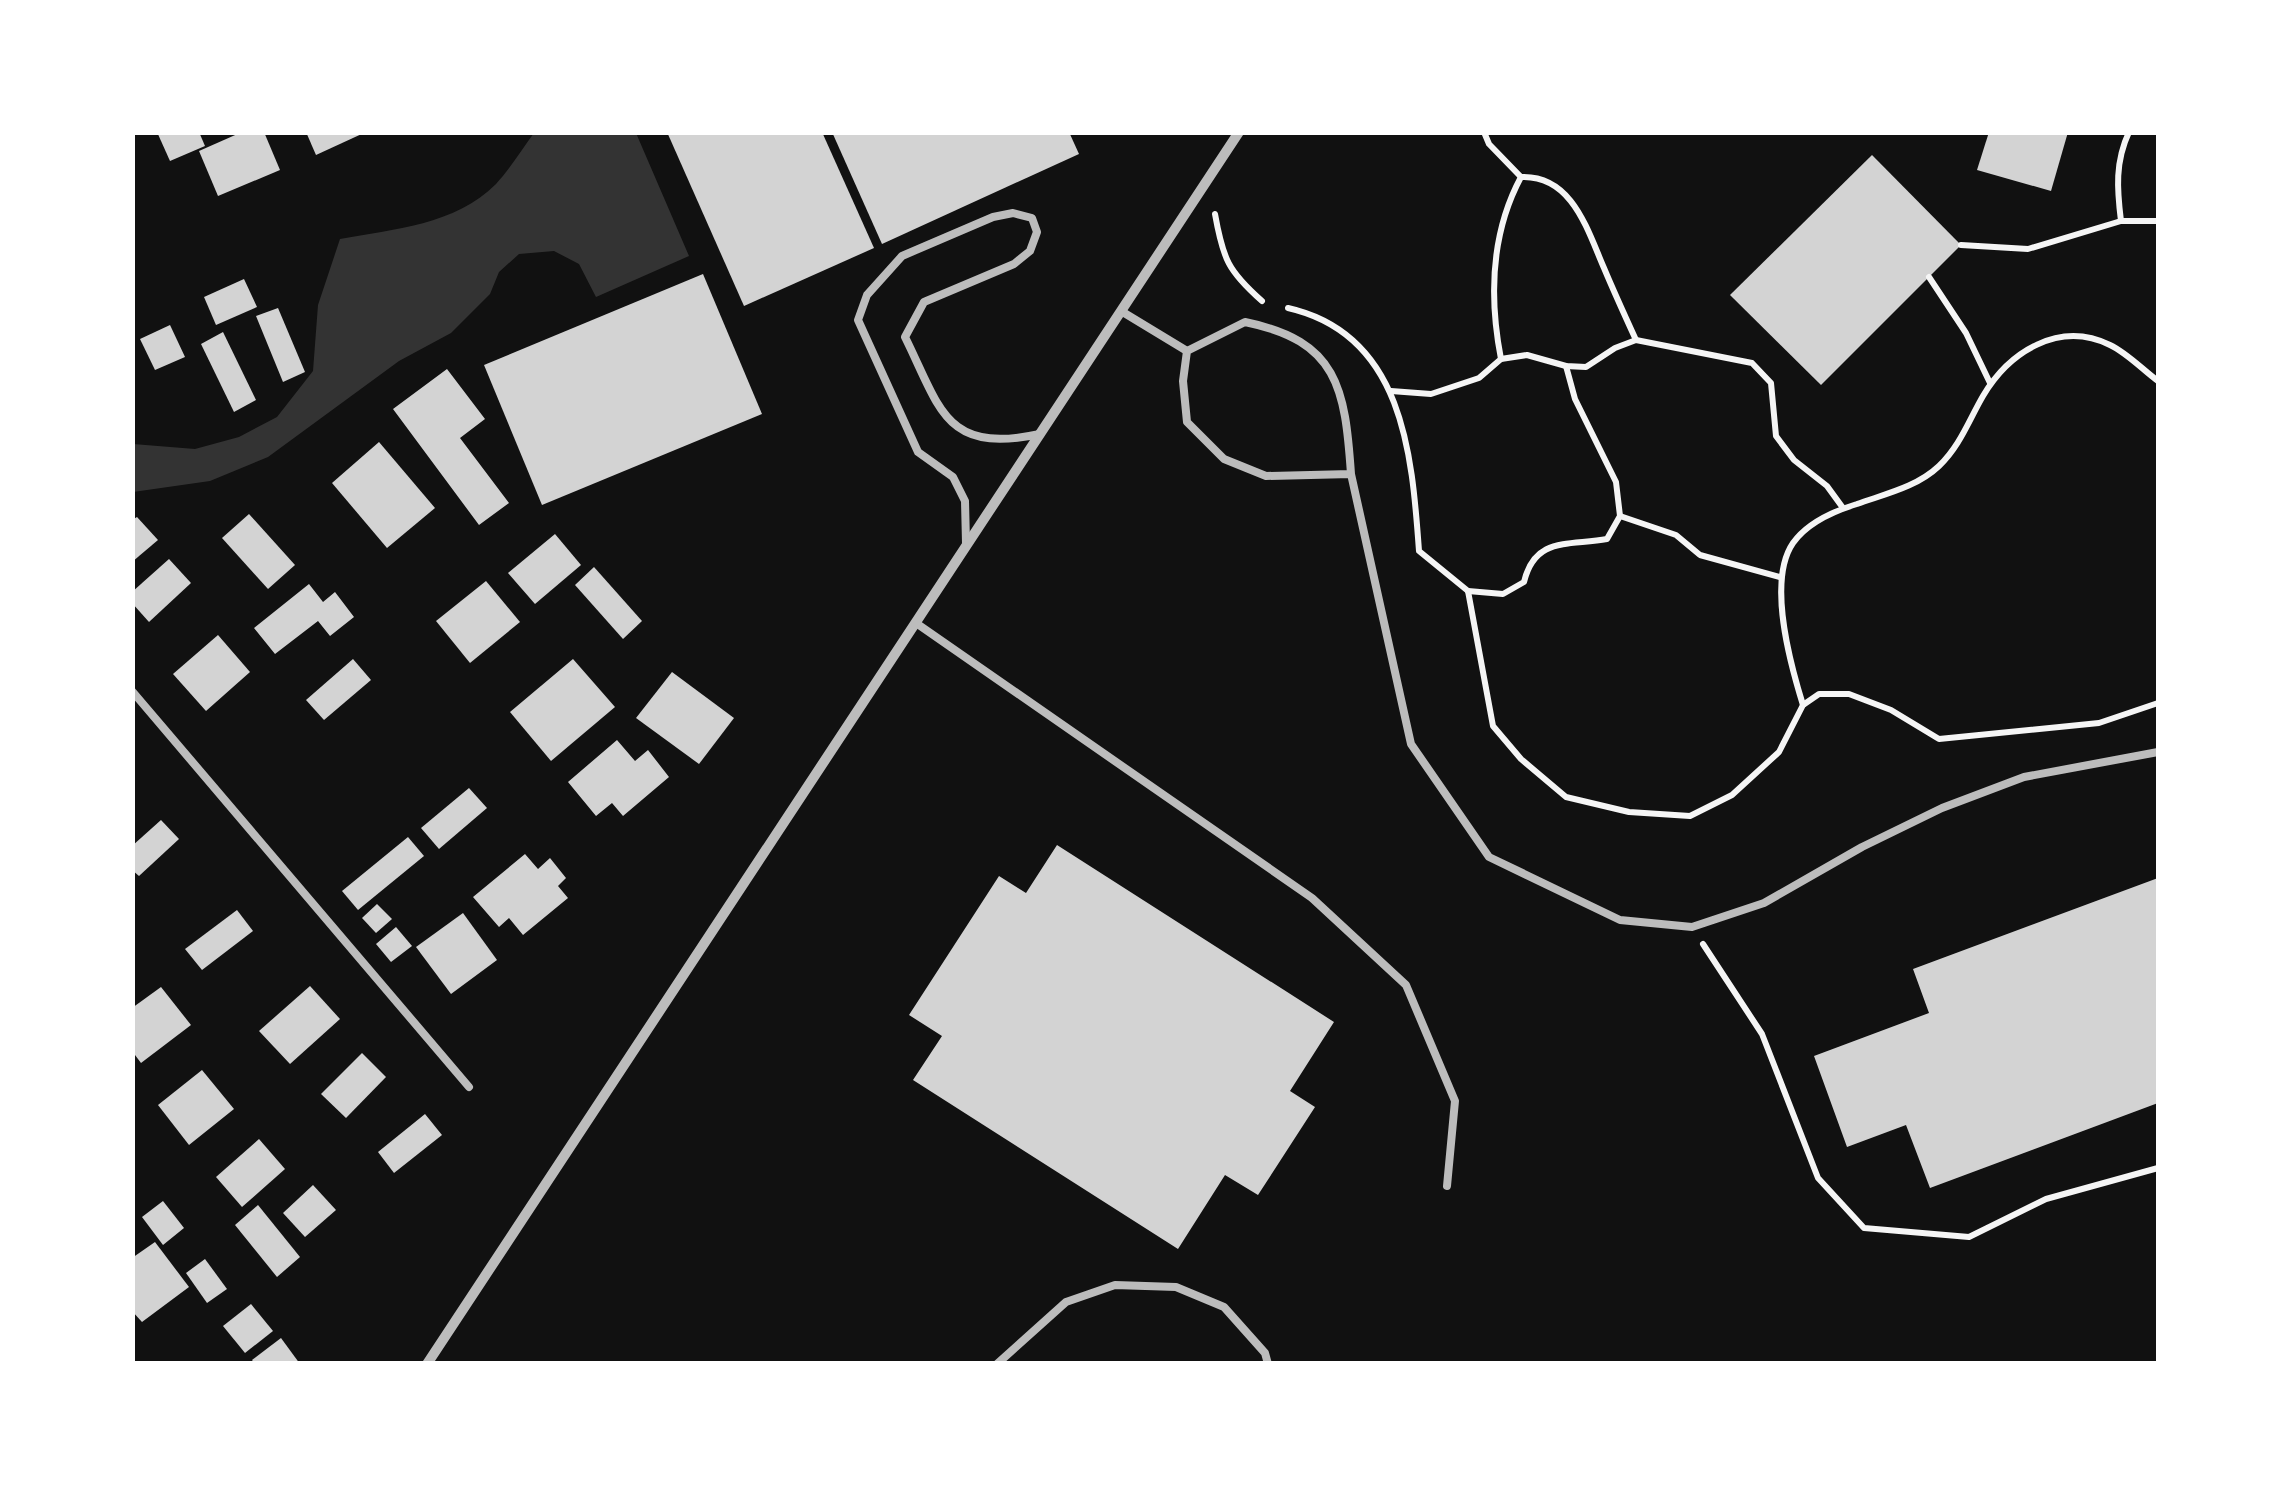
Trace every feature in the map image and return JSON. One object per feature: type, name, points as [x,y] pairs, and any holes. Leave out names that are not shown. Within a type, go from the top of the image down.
[{"type":"street","points":[[427,1364],[1239,132]]},
{"type":"lane","points":[[966,546],[965,501],[954,478],[918,452],[858,320],[867,294],[902,256],[1013,212],[1032,218],[1038,232],[1030,251],[1014,264],[924,302],[906,337],[944,416],[977,438],[1004,442],[1040,434]]},
{"type":"lane","points":[[1121,311],[1187,351]]},
{"type":"lane","points":[[1187,351],[1244,322],[1294,336],[1330,367],[1348,431],[1350,474],[1410,744],[1488,857],[1620,920],[1692,927],[1764,903],[1862,846],[1942,808],[2024,777],[2158,752]]},
{"type":"lane","points":[[1187,351],[1182,381],[1187,422],[1224,459],[1266,476],[1350,474]]},
{"type":"lane","points":[[916,623],[1312,898],[1406,985],[1455,1101],[1447,1186]]},
{"type":"lane","points":[[132,691],[469,1087]]},
{"type":"lane","points":[[998,1364],[1066,1302],[1115,1286],[1176,1287],[1224,1307],[1265,1354],[1268,1364]]},
{"type":"path","points":[[1484,132],[1488,144],[1521,177],[1540,176],[1562,192],[1584,218],[1636,340]]},
{"type":"path","points":[[2121,221],[2116,185],[2121,150],[2129,132]]},
{"type":"path","points":[[1500,359],[1492,313],[1496,264],[1501,226],[1521,177]]},
{"type":"path","points":[[1208,178],[1221,246],[1234,277],[1264,302]]},
{"type":"path","points":[[1962,245],[2028,249],[2121,221],[2158,221]]},
{"type":"path","points":[[1929,277],[1966,333],[1990,384]]},
{"type":"path","points":[[1280,306],[1339,327],[1375,361],[1401,421],[1419,552],[1468,590],[1503,594],[1524,582],[1528,562],[1552,544],[1608,539],[1620,516],[1616,482],[1575,399],[1566,366]]},
{"type":"path","points":[[1803,705],[1792,670],[1780,577],[1793,542],[1823,516],[1897,491],[1938,468],[1961,439],[2000,368],[2038,341],[2075,335],[2110,345],[2158,381]]},
{"type":"path","points":[[1390,391],[1431,394],[1479,378],[1500,359],[1527,355],[1566,366],[1586,366],[1636,340],[1752,363],[1772,383],[1776,436],[1794,460],[1827,486],[1843,508]]},
{"type":"path","points":[[1620,516],[1676,535],[1700,556],[1780,577]]},
{"type":"path","points":[[1468,590],[1493,726],[1521,759],[1566,797],[1629,812],[1690,816],[1732,796],[1779,752],[1803,705],[1818,694],[1849,694],[1891,710],[1940,739],[2100,723],[2158,703]]},
{"type":"path","points":[[1692,927],[1762,1034],[1818,1178],[1864,1228],[1969,1237],[2046,1199],[2158,1168]]},
{"type":"shaded area","points":[[534,133],[636,133],[689,256],[596,297],[579,264],[554,251],[519,254],[499,272],[490,294],[451,333],[399,361],[268,457],[210,481],[133,492],[133,444],[195,449],[239,437],[277,417],[313,371],[318,305],[340,239],[423,223],[462,208],[496,184]]},
{"type":"building","points":[[157,132],[199,132],[205,146],[170,161]]},
{"type":"building","points":[[242,132],[264,132],[280,170],[218,196],[199,151]]},
{"type":"building","points":[[306,132],[366,132],[316,155]]},
{"type":"building","points":[[667,132],[822,132],[874,248],[744,306]]},
{"type":"building","points":[[832,132],[1069,132],[1079,154],[882,244]]},
{"type":"building","points":[[1989,132],[2068,132],[2051,191],[1977,170]]},
{"type":"building","points":[[1872,155],[1961,245],[1821,385],[1730,295]]},
{"type":"building","points":[[703,274],[762,414],[542,505],[484,365]]},
{"type":"building","points":[[244,279],[257,307],[216,325],[204,297]]},
{"type":"building","points":[[278,308],[305,372],[283,382],[256,316]]},
{"type":"building","points":[[170,325],[185,357],[155,370],[140,339]]},
{"type":"building","points":[[223,332],[256,400],[234,412],[201,344]]},
{"type":"building","points":[[447,369],[485,419],[460,438],[509,503],[479,525],[393,409]]},
{"type":"building","points":[[379,442],[435,508],[387,548],[332,483]]},
{"type":"building","points":[[249,514],[295,565],[268,589],[222,538]]},
{"type":"building","points":[[137,517],[158,540],[132,562],[132,520]]},
{"type":"building","points":[[555,534],[581,565],[535,604],[508,573]]},
{"type":"building","points":[[169,559],[191,583],[149,622],[132,603],[132,592]]},
{"type":"building","points":[[594,567],[642,621],[623,639],[575,585]]},
{"type":"building","points":[[486,581],[520,622],[470,663],[436,621]]},
{"type":"building","points":[[309,584],[323,602],[335,592],[354,617],[330,636],[318,621],[275,654],[254,628]]},
{"type":"building","points":[[218,635],[250,672],[206,711],[173,674]]},
{"type":"building","points":[[353,659],[371,680],[324,720],[306,700]]},
{"type":"building","points":[[573,659],[615,707],[551,761],[510,712]]},
{"type":"building","points":[[672,672],[734,718],[699,764],[636,718]]},
{"type":"building","points":[[617,740],[635,761],[648,750],[669,777],[623,816],[612,803],[596,816],[568,782]]},
{"type":"building","points":[[469,788],[487,808],[439,849],[421,828]]},
{"type":"building","points":[[161,820],[179,839],[139,876],[132,870],[132,846]]},
{"type":"building","points":[[408,837],[424,856],[358,910],[342,891]]},
{"type":"building","points":[[1057,845],[1334,1022],[1290,1091],[1315,1107],[1258,1195],[1225,1175],[1178,1249],[913,1080],[942,1036],[909,1015],[999,876],[1026,893]]},
{"type":"building","points":[[525,854],[538,869],[550,858],[566,878],[558,886],[568,898],[523,935],[509,918],[499,927],[473,897]]},
{"type":"building","points":[[2158,878],[2158,1103],[1930,1188],[1906,1125],[1847,1147],[1814,1056],[1929,1013],[1913,969]]},
{"type":"building","points":[[377,904],[392,919],[376,933],[362,918]]},
{"type":"building","points":[[237,910],[253,931],[202,970],[185,949]]},
{"type":"building","points":[[463,913],[497,960],[451,994],[416,947]]},
{"type":"building","points":[[396,927],[412,946],[391,962],[376,944]]},
{"type":"building","points":[[310,986],[340,1019],[290,1064],[259,1031]]},
{"type":"building","points":[[161,987],[191,1025],[141,1063],[132,1051],[132,1008]]},
{"type":"building","points":[[362,1053],[386,1077],[346,1118],[321,1094]]},
{"type":"building","points":[[202,1070],[234,1109],[189,1145],[158,1105]]},
{"type":"building","points":[[425,1114],[442,1135],[394,1173],[378,1152]]},
{"type":"building","points":[[259,1139],[285,1169],[242,1207],[216,1177]]},
{"type":"building","points":[[313,1185],[336,1210],[305,1237],[283,1213]]},
{"type":"building","points":[[163,1201],[184,1228],[163,1245],[142,1217]]},
{"type":"building","points":[[258,1205],[300,1257],[277,1277],[235,1225]]},
{"type":"building","points":[[155,1242],[189,1287],[142,1322],[132,1311],[132,1258]]},
{"type":"building","points":[[205,1259],[227,1289],[207,1303],[186,1273]]},
{"type":"building","points":[[251,1304],[273,1331],[245,1353],[223,1326]]},
{"type":"building","points":[[281,1338],[300,1364],[255,1364],[252,1360]]}]
